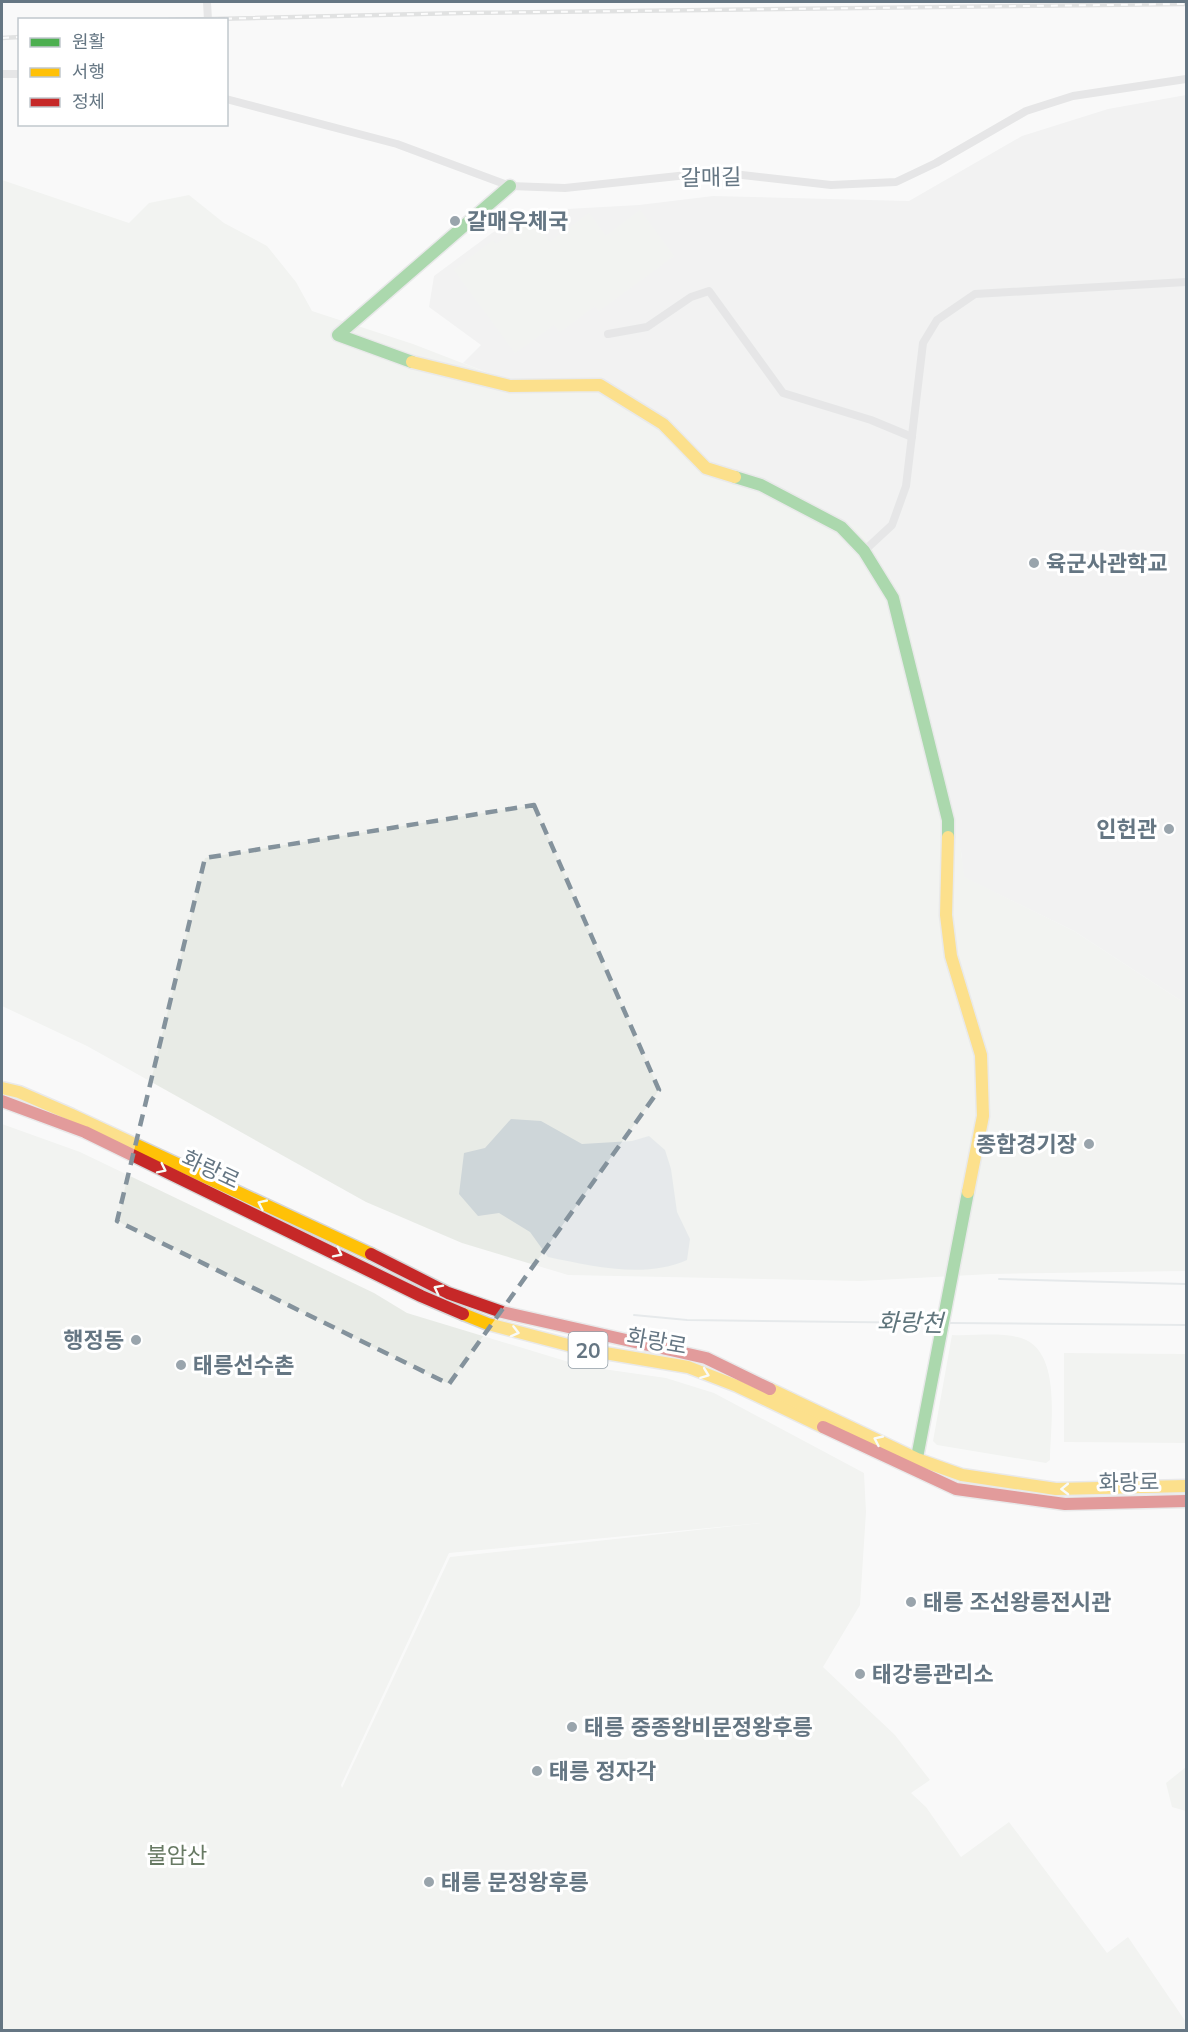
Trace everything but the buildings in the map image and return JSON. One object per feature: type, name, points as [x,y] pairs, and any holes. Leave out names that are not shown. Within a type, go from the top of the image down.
[{"type":"main road","points":[[510,186],[339,334],[412,362],[510,386],[600,385],[663,424],[706,468],[761,485],[841,527],[864,551],[893,598],[948,820],[946,915],[951,956],[981,1055],[983,1116],[916,1464]]},
{"type":"main road","name":"화랑로","points":[[2,1088],[20,1092],[72,1115],[370,1254],[448,1293],[502,1312],[706,1358],[916,1464],[956,1489],[1055,1503],[1186,1501]]},
{"type":"main road","name":"화랑로","points":[[2,1101],[85,1132],[421,1296],[488,1324],[587,1350],[688,1366],[916,1464],[962,1475],[1056,1489],[1186,1486]]},
{"type":"street","points":[[207,2],[208,18]]},
{"type":"street","points":[[2,74],[18,74]]},
{"type":"street","name":"갈매길","points":[[228,100],[397,144],[510,186],[565,188],[716,172],[831,185],[896,182],[936,164],[1026,111],[1073,96],[1186,79]]},
{"type":"street","points":[[864,551],[892,525],[906,486],[923,343],[937,320],[975,294],[1186,282]]},
{"type":"street","points":[[608,334],[647,327],[691,297],[709,291],[783,393],[871,420],[912,437]]},
{"type":"highlighted area","points":[[534,805],[659,1090],[449,1384],[117,1221],[205,858]]},
{"type":"shaded area","name":"육군사관학교","points":[[1186,95],[1186,1004],[1074,931],[963,877],[961,851],[765,488],[721,468],[646,422],[601,390],[537,392],[463,363],[481,345],[429,307],[434,276],[492,233],[530,211],[639,205],[713,196],[909,201],[1022,136],[1108,109]]},
{"type":"shaded area","points":[[511,1119],[541,1121],[582,1144],[632,1141],[649,1136],[665,1150],[671,1169],[677,1212],[690,1239],[687,1260],[671,1266],[636,1270],[600,1267],[548,1257],[530,1232],[499,1213],[478,1216],[459,1194],[464,1153],[485,1148]]},
{"type":"green space","points":[[2,180],[129,223],[149,203],[189,195],[224,223],[267,246],[296,282],[312,311],[413,344],[537,392],[601,390],[646,422],[721,468],[860,527],[904,600],[961,851],[964,877],[1074,931],[1186,1004],[1186,1271],[991,1274],[860,1281],[568,1275],[462,1243],[366,1202],[87,1046],[2,1006]]},
{"type":"green space","points":[[640,210],[674,256],[599,311],[595,306],[560,332],[554,325],[515,353],[454,270],[493,240],[496,244],[532,218],[550,242],[589,213],[606,236]]},
{"type":"green space","name":"불암산","points":[[2,1124],[80,1152],[374,1293],[407,1313],[582,1366],[666,1378],[714,1393],[864,1473],[866,1512],[860,1605],[823,1667],[895,1735],[930,1780],[911,1793],[926,1807],[961,1857],[1009,1822],[1107,1953],[1128,1937],[1186,2022],[1184,2030],[2,2030]],"holes":[[[761,1523],[450,1557],[342,1788],[341,1785],[449,1553]]]},
{"type":"green space","points":[[952,1335],[1013,1336],[1034,1346],[1043,1358],[1049,1373],[1052,1410],[1050,1460],[1046,1463],[937,1445],[933,1441]]},
{"type":"green space","points":[[1064,1353],[1186,1354],[1186,1443],[1064,1442]]},
{"type":"green space","points":[[1186,1767],[1186,1811],[1172,1807],[1166,1783]]},
{"type":"waterway","points":[[999,1279],[1186,1284]]},
{"type":"waterway","name":"화랑천","points":[[634,1315],[687,1320],[937,1323]]},
{"type":"waterway","name":"화랑천","points":[[949,1323],[1186,1325]]},
{"type":"railway","points":[[228,19],[462,13],[1186,4]]},
{"type":"railway","points":[[2,38],[18,37]]},
{"type":"traffic: fast","points":[[412,362],[338,335],[510,186]]},
{"type":"traffic: fast","points":[[735,477],[761,485],[841,527],[864,551],[893,598],[948,820],[948,837]]},
{"type":"traffic: fast","points":[[915,1468],[968,1192]]},
{"type":"traffic: slow","points":[[412,362],[510,386],[600,385],[663,424],[706,468],[735,477]]},
{"type":"traffic: slow","points":[[948,837],[946,915],[951,956],[981,1055],[983,1116],[968,1192]]},
{"type":"traffic: slow","points":[[2,1088],[19,1092],[72,1115],[371,1254]]},
{"type":"traffic: slow","points":[[463,1314],[488,1324],[587,1350],[688,1367],[737,1386],[823,1427]]},
{"type":"traffic: slow","points":[[770,1389],[917,1459],[962,1475],[1056,1489],[1186,1486]]},
{"type":"traffic: jam","points":[[2,1101],[85,1132],[421,1296],[463,1314]]},
{"type":"traffic: jam","points":[[371,1254],[448,1293],[502,1312],[706,1358],[770,1389]]},
{"type":"traffic: jam","points":[[823,1427],[956,1489],[1065,1504],[1186,1501]]},
{"type":"place","name":"갈매우체국","points":[[455,221]]},
{"type":"place","name":"육군사관학교","points":[[1034,563]]},
{"type":"place","name":"인헌관","points":[[1169,829]]},
{"type":"place","name":"종합경기장","points":[[1089,1144]]},
{"type":"place","name":"행정동","points":[[136,1340]]},
{"type":"place","name":"태릉선수촌","points":[[181,1365]]},
{"type":"place","name":"태릉 조선왕릉전시관","points":[[911,1602]]},
{"type":"place","name":"태강릉관리소","points":[[860,1674]]},
{"type":"place","name":"태릉 중종왕비문정왕후릉","points":[[572,1727]]},
{"type":"place","name":"태릉 정자각","points":[[537,1771]]},
{"type":"place","name":"태릉 문정왕후릉","points":[[429,1882]]}]
